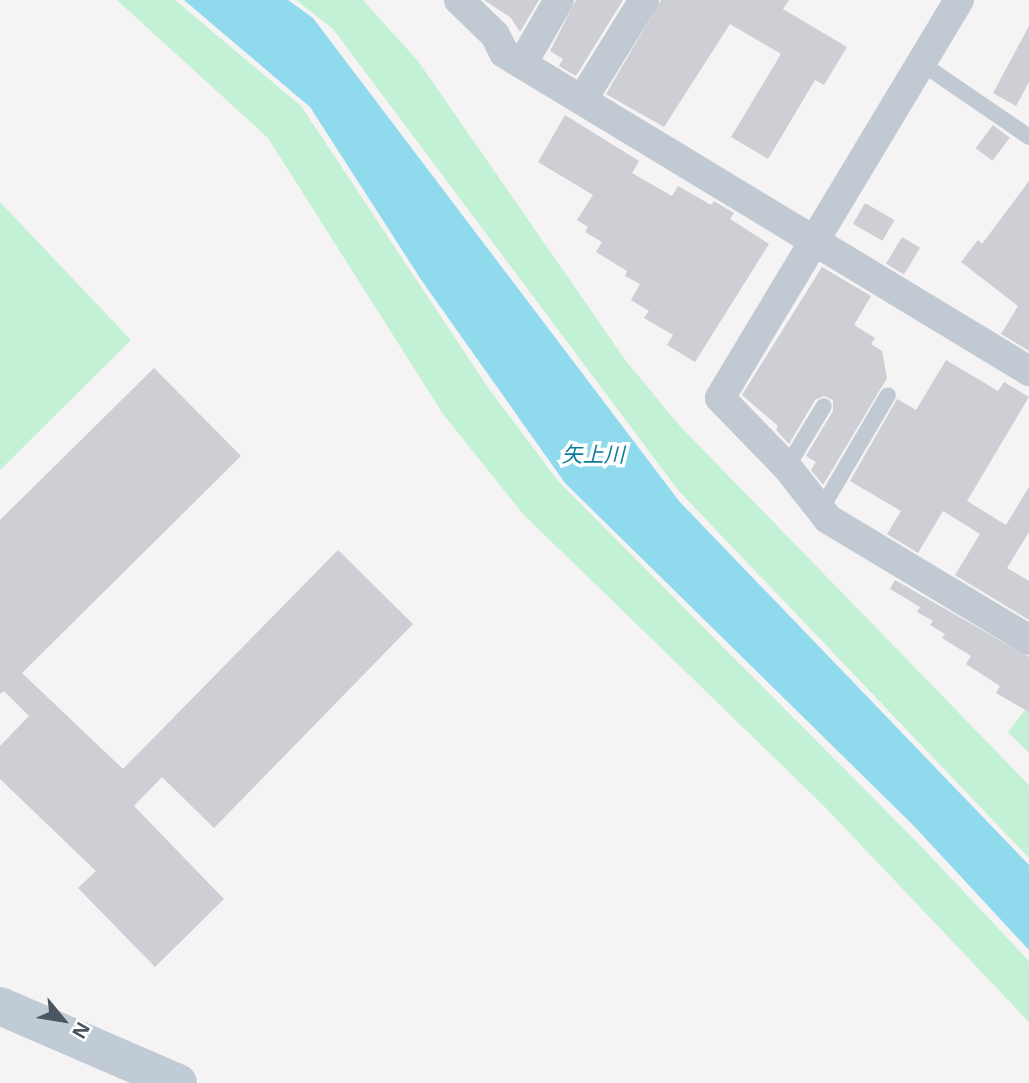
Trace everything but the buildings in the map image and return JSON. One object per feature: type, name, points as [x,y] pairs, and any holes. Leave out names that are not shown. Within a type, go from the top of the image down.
[{"type":"main road","points":[[0,1006],[178,1083]]},
{"type":"street","points":[[459,0],[495,35],[504,53],[1029,371]]},
{"type":"street","points":[[522,64],[559,0]]},
{"type":"street","points":[[582,100],[644,0]]},
{"type":"street","points":[[960,0],[813,239],[720,398],[787,467],[820,511],[1029,640]]},
{"type":"lane","points":[[921,63],[1029,137]]},
{"type":"lane","points":[[820,511],[888,395]]},
{"type":"lane","points":[[787,467],[824,406]]},
{"type":"green space","points":[[117,0],[175,0],[301,106],[489,389],[558,481],[915,840],[1029,961],[1029,1022],[824,806],[523,514],[443,414],[268,138]]},
{"type":"green space","points":[[296,0],[363,0],[418,61],[626,361],[679,425],[1029,785],[1029,858],[678,490],[333,29]]},
{"type":"green space","points":[[0,202],[131,340],[0,470]]},
{"type":"green space","points":[[1029,705],[1029,753],[1008,732]]},
{"type":"water","name":"矢上川","points":[[184,0],[288,0],[313,18],[679,501],[1029,865],[1029,950],[913,825],[565,483],[422,281],[310,107]]}]
